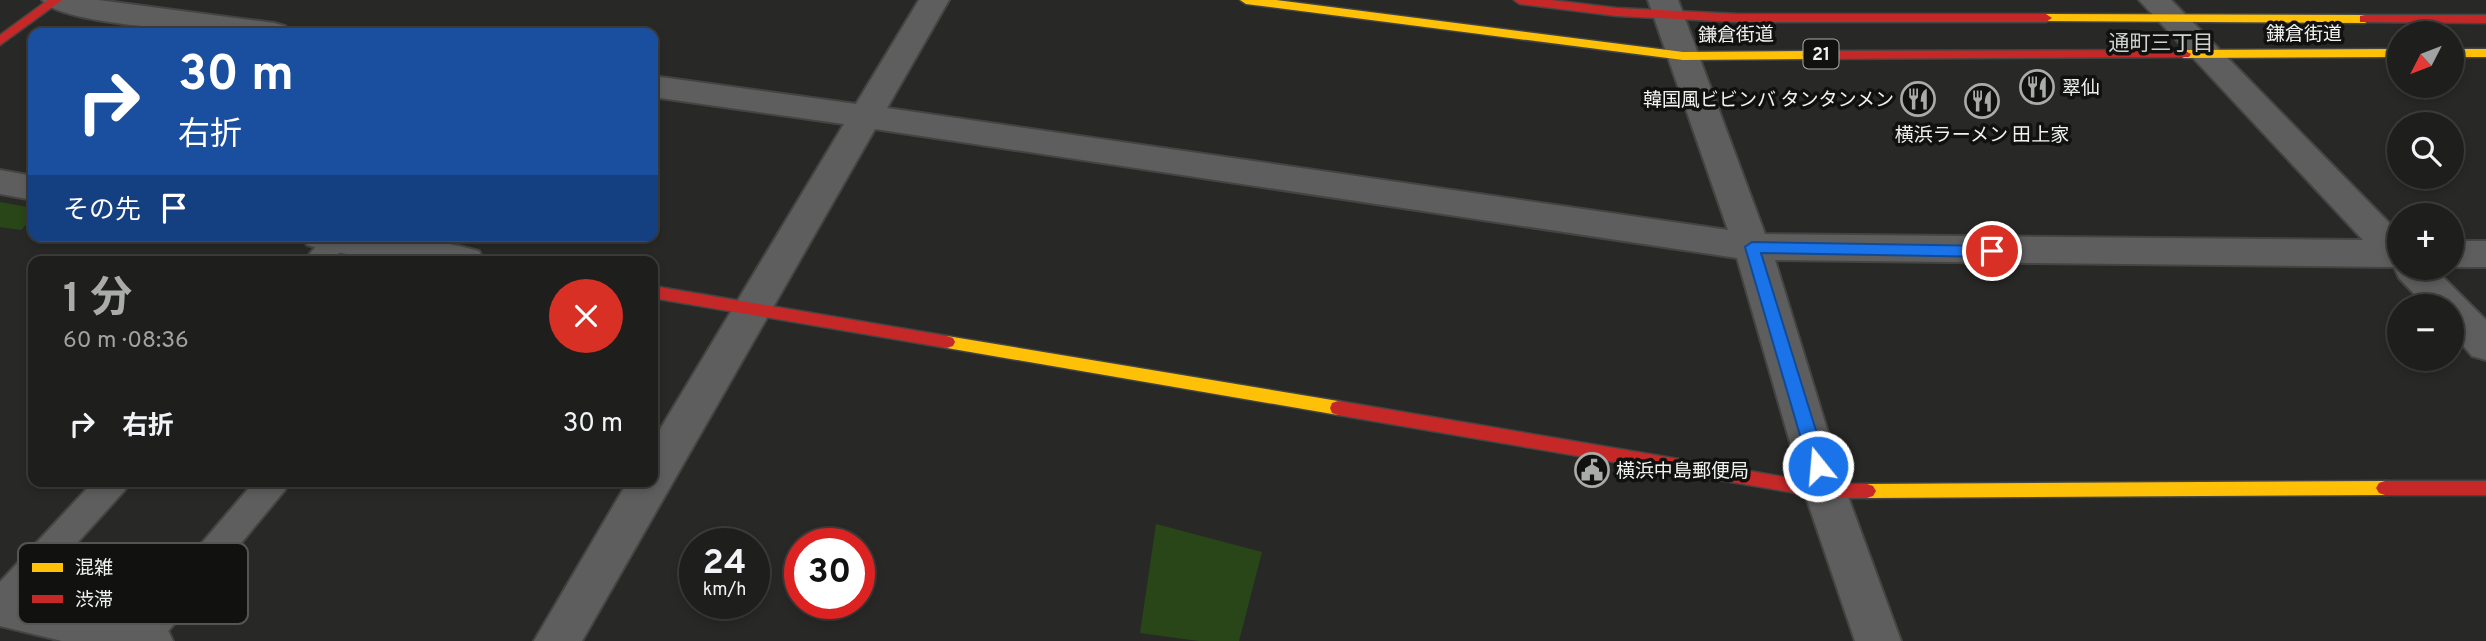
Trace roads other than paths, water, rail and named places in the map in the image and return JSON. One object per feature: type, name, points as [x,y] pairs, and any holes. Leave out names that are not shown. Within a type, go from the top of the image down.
[{"type":"main road","points":[[0,41],[57,0]]},
{"type":"main road","name":"鎌倉街道","points":[[1246,0],[1684,56],[2387,53]]},
{"type":"main road","name":"鎌倉街道","points":[[1520,0],[1666,8],[2163,10],[2486,19]]},
{"type":"main road","points":[[2464,53],[2486,53]]},
{"type":"main road","points":[[658,293],[1825,491],[2486,488]]},
{"type":"street","points":[[57,0],[80,7],[237,28]]},
{"type":"street","points":[[658,470],[934,0]]},
{"type":"street","points":[[1666,8],[1752,247],[1825,491],[1878,641]]},
{"type":"street","points":[[2163,10],[2387,242]]},
{"type":"street","points":[[658,87],[1752,247],[2387,254]]},
{"type":"street","points":[[0,182],[28,187]]},
{"type":"street","points":[[324,245],[426,256]]},
{"type":"street","points":[[2464,254],[2486,254]]},
{"type":"street","points":[[2423,280],[2437,294]]},
{"type":"street","points":[[2464,322],[2486,345]]},
{"type":"street","points":[[557,641],[648,487]]},
{"type":"street","points":[[0,606],[18,610]]},
{"type":"street","points":[[77,624],[146,640]]},
{"type":"lane","points":[[57,543],[109,487]]},
{"type":"lane","points":[[224,543],[269,487]]},
{"type":"lane","points":[[0,606],[18,586]]},
{"type":"lane","points":[[146,640],[159,624]]},
{"type":"place","name":"翠仙","points":[[2037,87]]},
{"type":"place","name":"韓国風ビビンバ タンタンメン","points":[[1918,99]]},
{"type":"place","name":"横浜ラーメン 田上家","points":[[1982,101]]},
{"type":"place","name":"横浜中島郵便局","points":[[1592,470]]},
{"type":"district","name":"通町三丁目","points":[[2161,43]]}]
